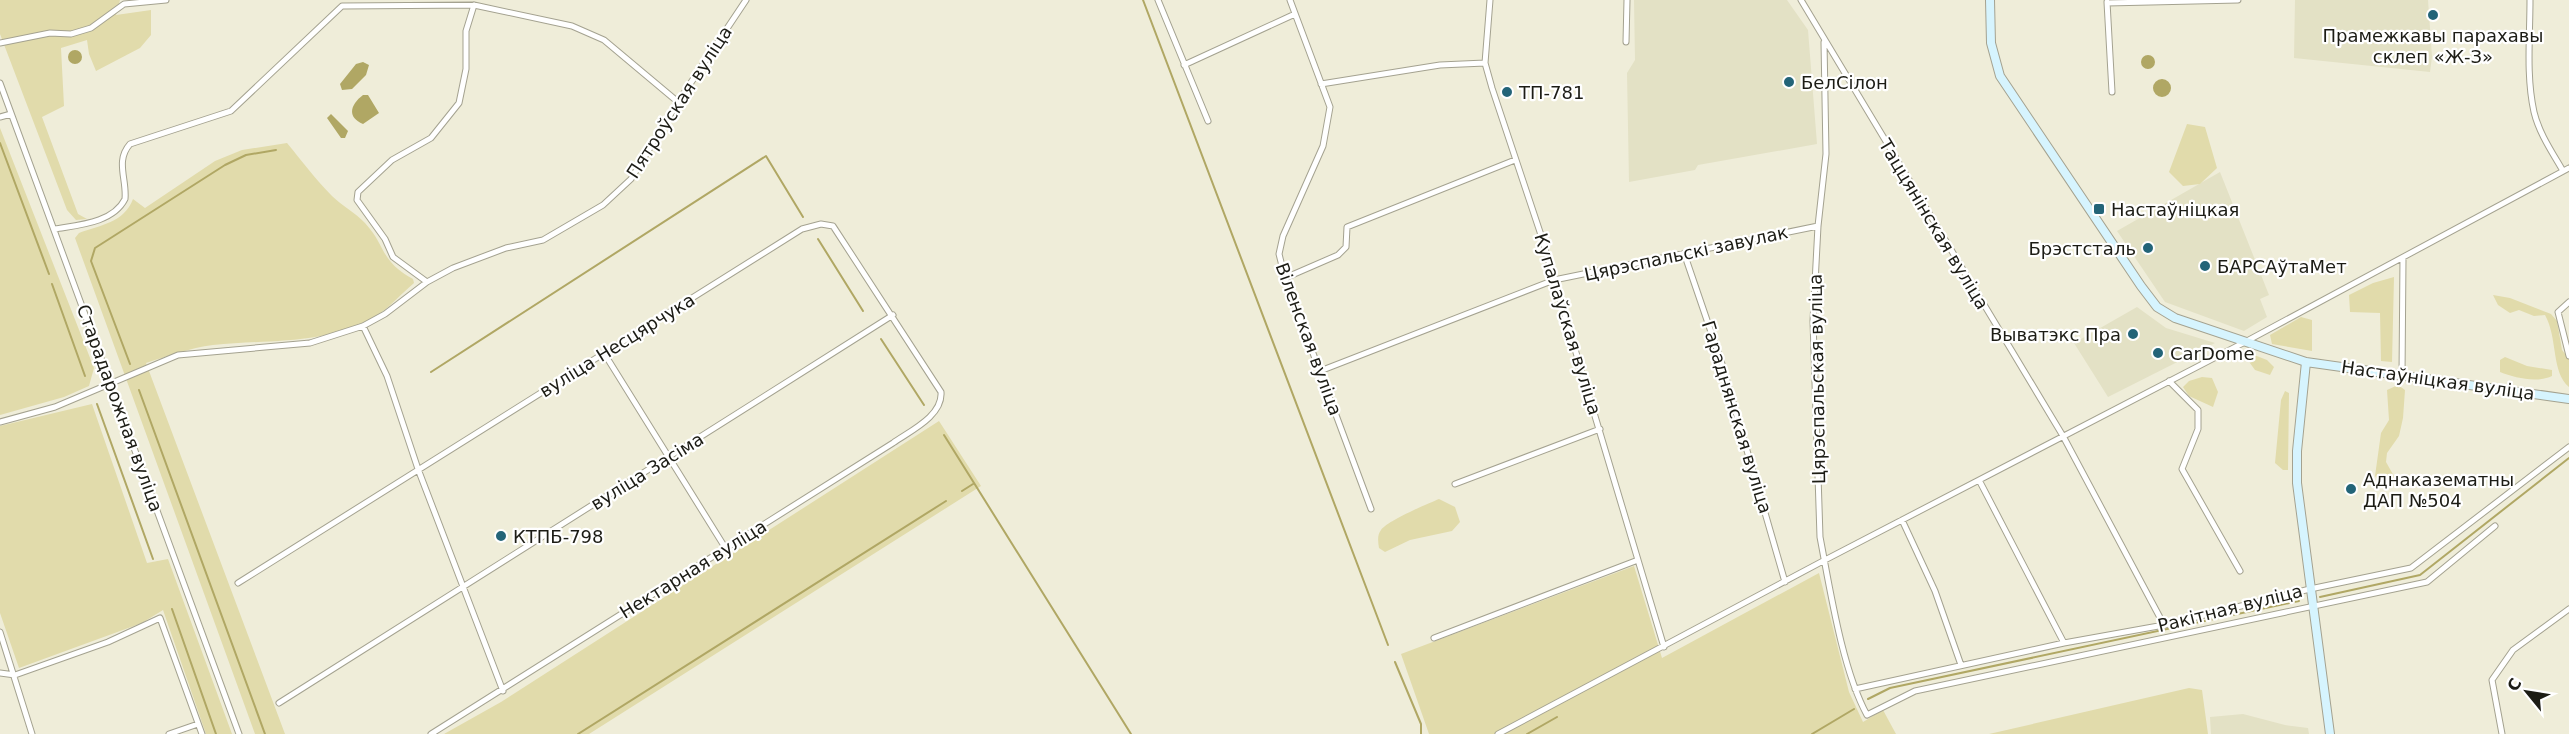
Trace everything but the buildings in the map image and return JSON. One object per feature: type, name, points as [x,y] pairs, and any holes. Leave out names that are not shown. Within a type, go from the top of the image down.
[{"type":"street","points":[[0,43],[50,33],[71,34],[91,28],[124,2],[166,0]]},
{"type":"street","name":"Пятроўская вуліца","points":[[0,422],[55,407],[178,355],[310,343],[363,326],[385,314],[427,282],[453,268],[506,248],[543,240],[603,205],[631,179],[678,102],[747,0]]},
{"type":"street","points":[[1158,0],[1208,121]]},
{"type":"street","name":"Віленская вуліца","points":[[1290,0],[1330,107],[1323,146],[1283,236],[1279,254],[1285,278],[1371,509]]},
{"type":"street","name":"Купалаўская вуліца","points":[[1490,0],[1485,63],[1600,429],[1664,647]]},
{"type":"street","points":[[1626,42],[1627,0]]},
{"type":"street","name":"Цярэспальская вуліца","points":[[1801,0],[1824,42],[1826,154],[1818,226],[1813,321],[1820,537],[1823,561],[1855,688],[1867,715]]},
{"type":"street","points":[[1990,0],[1993,59],[2000,76],[2152,302],[2175,318],[2245,342]]},
{"type":"street","points":[[2112,92],[2107,1],[2238,0]]},
{"type":"street","points":[[2530,0],[2530,84],[2534,113],[2541,133],[2563,171]]},
{"type":"street","points":[[55,229],[87,224],[115,212],[125,199],[121,163],[123,152],[130,144],[231,111],[341,3],[474,5],[590,32],[604,40],[678,102]]},
{"type":"street","points":[[427,282],[393,257],[385,239],[357,200],[358,192],[392,160],[431,138],[459,103],[466,69],[466,31],[474,5]]},
{"type":"street","points":[[1184,65],[1295,14]]},
{"type":"street","name":"Таццянінская вуліца","points":[[1824,42],[2063,436],[2164,625]]},
{"type":"street","points":[[1321,84],[1440,66],[1485,63]]},
{"type":"street","name":"Старадарожная вуліца","points":[[0,82],[239,734]]},
{"type":"street","points":[[0,117],[11,114]]},
{"type":"street","points":[[1285,278],[1338,255],[1346,247],[1347,227],[1515,160]]},
{"type":"street","points":[[1498,734],[1823,561],[2245,342],[2569,168]]},
{"type":"street","name":"вуліца Несцярчука","points":[[238,583],[802,229],[821,224],[833,226],[942,392]]},
{"type":"street","name":"Цярэспальскі завулак","points":[[1320,371],[1554,280],[1818,226]]},
{"type":"street","name":"Гараднянская вуліца","points":[[1684,253],[1720,356],[1785,582]]},
{"type":"street","points":[[2402,375],[2403,258]]},
{"type":"street","points":[[2569,302],[2558,312],[2569,356]]},
{"type":"street","name":"вуліца Засіма","points":[[279,703],[893,315]]},
{"type":"street","points":[[363,326],[387,376],[418,469],[503,691]]},
{"type":"street","name":"Настаўніцкая вуліца","points":[[2245,342],[2306,362],[2569,399]]},
{"type":"street","points":[[604,353],[726,549]]},
{"type":"street","points":[[2306,362],[2297,451],[2298,483],[2330,734]]},
{"type":"street","points":[[2169,381],[2198,410],[2198,429],[2182,469],[2240,571]]},
{"type":"street","name":"Нектарная вуліца","points":[[430,734],[503,691],[918,426],[935,410],[942,392]]},
{"type":"street","points":[[1455,484],[1600,429]]},
{"type":"street","name":"Ракітная вуліца","points":[[1855,688],[2064,643],[2164,625],[2310,589],[2411,568],[2569,447]]},
{"type":"street","points":[[1978,480],[2064,643]]},
{"type":"street","points":[[1902,520],[1935,591],[1961,665]]},
{"type":"street","name":"Ракітная вуліца","points":[[1867,715],[1916,691],[2427,582],[2495,526]]},
{"type":"street","points":[[1434,638],[1638,560]]},
{"type":"street","points":[[2502,734],[2492,680],[2512,650],[2569,609]]},
{"type":"street","points":[[0,673],[15,675],[108,642],[160,618],[202,734]]},
{"type":"street","points":[[0,632],[32,734]]},
{"type":"street","points":[[169,734],[198,724]]},
{"type":"shaded area","points":[[0,0],[120,0],[116,15],[151,10],[151,35],[140,48],[96,71],[89,54],[87,40],[61,48],[64,106],[42,117],[78,214],[87,219],[76,220],[67,210],[0,34]]},
{"type":"shaded area","points":[[1634,0],[1787,0],[1808,30],[1817,144],[1698,165],[1695,170],[1629,182],[1627,73],[1635,60]]},
{"type":"shaded area","points":[[2295,0],[2428,0],[2432,57],[2430,72],[2294,58]]},
{"type":"shaded area","points":[[72,50],[78,50],[82,57],[78,64],[72,64],[68,60],[68,54]]},
{"type":"shaded area","points":[[2145,55],[2151,55],[2155,62],[2151,69],[2145,69],[2141,65],[2141,59]]},
{"type":"shaded area","points":[[363,62],[369,65],[366,75],[352,89],[342,90],[340,84],[356,64]]},
{"type":"shaded area","points":[[2162,79],[2168,82],[2171,88],[2168,94],[2162,97],[2156,94],[2153,88],[2156,82]]},
{"type":"shaded area","points":[[363,95],[368,95],[379,113],[363,124],[354,118],[352,110]]},
{"type":"shaded area","points":[[331,114],[348,131],[345,138],[341,138],[327,118]]},
{"type":"shaded area","points":[[2187,124],[2205,127],[2217,168],[2200,184],[2183,186],[2169,172]]},
{"type":"shaded area","points":[[0,128],[94,368],[89,386],[64,397],[0,415]]},
{"type":"shaded area","points":[[287,143],[332,196],[365,223],[394,266],[413,279],[414,283],[379,314],[340,332],[298,339],[204,346],[146,363],[285,734],[255,734],[75,238],[79,233],[117,218],[124,213],[133,199],[145,208],[215,161],[242,150]]},
{"type":"shaded area","points":[[2220,172],[2269,295],[2260,299],[2267,317],[2244,331],[2165,302],[2117,231]]},
{"type":"shaded area","points":[[2394,277],[2392,362],[2381,361],[2380,313],[2350,312],[2349,295],[2373,283]]},
{"type":"shaded area","points":[[2493,295],[2510,298],[2551,314],[2557,321],[2562,350],[2569,359],[2569,387],[2559,373],[2552,334],[2545,315],[2534,316],[2519,310],[2510,313],[2498,305]]},
{"type":"shaded area","points":[[2137,307],[2166,328],[2215,343],[2108,397],[2074,343]]},
{"type":"shaded area","points":[[2301,317],[2312,320],[2312,351],[2272,344],[2270,335]]},
{"type":"shaded area","points":[[2249,353],[2267,360],[2274,367],[2270,375],[2255,370],[2247,359]]},
{"type":"shaded area","points":[[2505,357],[2527,366],[2552,370],[2552,376],[2526,379],[2500,372],[2500,360]]},
{"type":"shaded area","points":[[2202,377],[2212,378],[2218,392],[2213,407],[2189,396],[2183,387],[2189,381]]},
{"type":"shaded area","points":[[2398,385],[2405,390],[2403,418],[2399,436],[2387,453],[2386,462],[2395,478],[2379,481],[2375,476],[2381,433],[2389,420],[2387,390]]},
{"type":"shaded area","points":[[2285,391],[2289,393],[2288,470],[2283,470],[2275,463],[2281,400]]},
{"type":"shaded area","points":[[92,404],[147,563],[168,559],[232,734],[206,734],[163,610],[142,623],[19,668],[0,613],[0,426]]},
{"type":"shaded area","points":[[939,421],[981,486],[589,734],[444,734],[501,702]]},
{"type":"shaded area","points":[[1439,499],[1455,507],[1460,522],[1452,531],[1410,540],[1385,552],[1379,548],[1379,534],[1385,526]]},
{"type":"shaded area","points":[[1634,566],[1662,658],[1819,573],[1849,692],[1863,722],[1883,710],[1896,734],[1429,734],[1401,654]]},
{"type":"shaded area","points":[[2189,688],[2202,690],[2208,734],[1989,734]]},
{"type":"shaded area","points":[[2243,714],[2285,725],[2308,728],[2309,734],[2211,734],[2210,717]]},
{"type":"waterway","points":[[1143,0],[1388,645]]},
{"type":"waterway","points":[[0,143],[49,274]]},
{"type":"waterway","points":[[130,364],[91,261],[95,248],[225,165],[246,155],[276,150]]},
{"type":"waterway","points":[[431,372],[766,156],[803,217]]},
{"type":"waterway","points":[[818,239],[863,311]]},
{"type":"waterway","points":[[52,284],[85,376]]},
{"type":"waterway","points":[[881,339],[924,405]]},
{"type":"waterway","points":[[139,390],[265,734]]},
{"type":"waterway","points":[[97,404],[153,559]]},
{"type":"waterway","points":[[944,435],[1131,734]]},
{"type":"waterway","points":[[2320,597],[2420,575],[2569,458]]},
{"type":"waterway","points":[[962,491],[973,484]]},
{"type":"waterway","points":[[578,734],[946,501]]},
{"type":"waterway","points":[[1868,699],[1890,688],[2299,601]]},
{"type":"waterway","points":[[172,609],[216,734]]},
{"type":"waterway","points":[[1395,662],[1421,724],[1421,734]]},
{"type":"waterway","points":[[1812,734],[1854,709]]},
{"type":"waterway","points":[[1527,734],[1557,717]]},
{"type":"place","name":"Прамежкавы парахавы склеп «Ж-З»","points":[[2433,15]]},
{"type":"place","name":"БелСілон","points":[[1789,82]]},
{"type":"place","name":"ТП-781","points":[[1507,92]]},
{"type":"place","name":"Настаўніцкая","points":[[2099,209]]},
{"type":"place","name":"Брэстсталь","points":[[2148,248]]},
{"type":"place","name":"БАРСАўтаМет","points":[[2205,266]]},
{"type":"place","name":"Выватэкс Пра","points":[[2133,334]]},
{"type":"place","name":"CarDome","points":[[2158,353]]},
{"type":"place","name":"Аднаказематны ДАП №504","points":[[2351,489]]},
{"type":"place","name":"КТПБ-798","points":[[501,536]]}]
